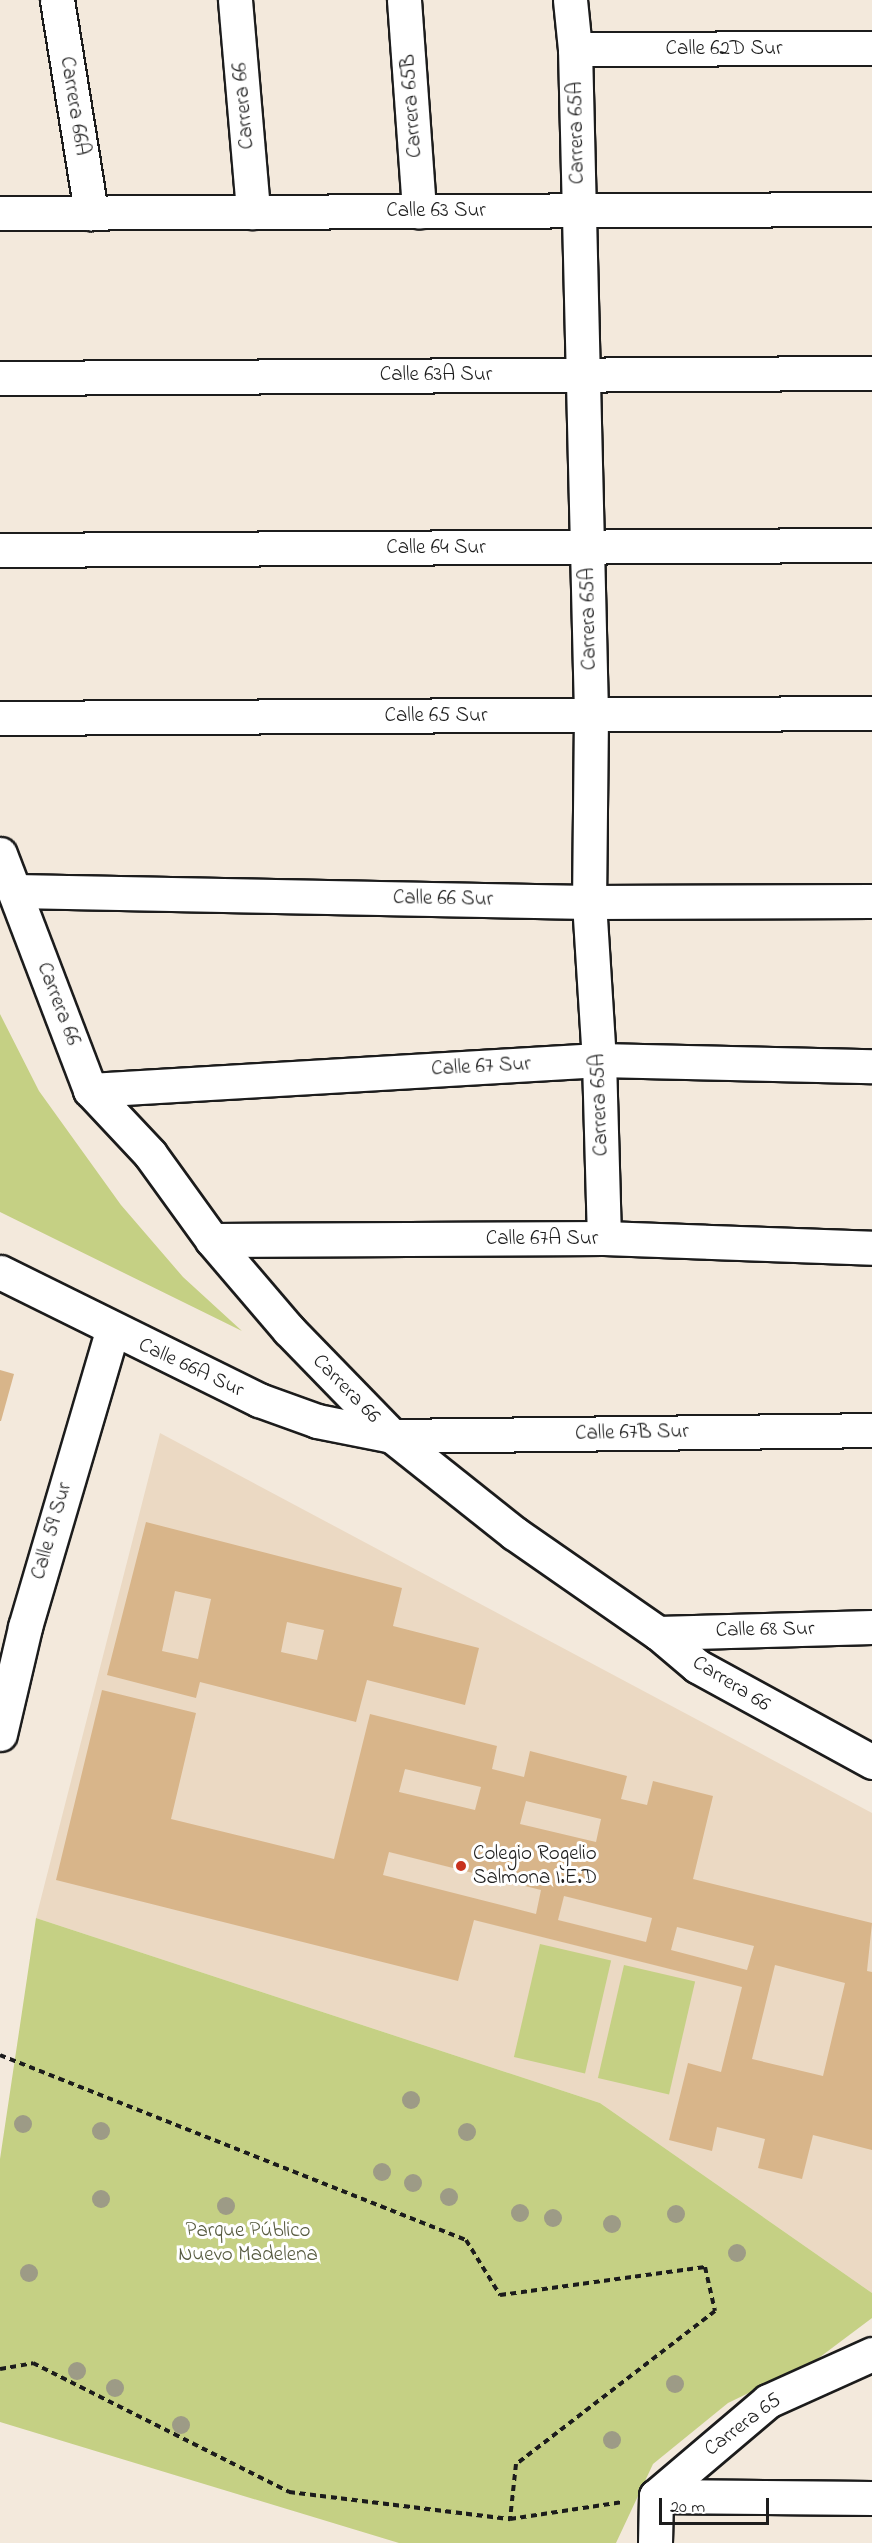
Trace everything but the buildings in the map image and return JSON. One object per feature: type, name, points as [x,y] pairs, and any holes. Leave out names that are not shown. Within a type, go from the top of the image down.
[{"type":"street","name":"Carrera 66A","points":[[57,0],[91,213]]},
{"type":"street","name":"Carrera 66","points":[[235,0],[253,212]]},
{"type":"street","name":"Carrera 65B","points":[[404,0],[419,211]]},
{"type":"street","name":"Carrera 65A","points":[[570,0],[575,49],[591,715],[589,902],[599,1060],[604,1238]]},
{"type":"street","name":"Calle 62D Sur","points":[[575,49],[872,48]]},
{"type":"street","name":"Calle 63 Sur","points":[[0,213],[872,208]]},
{"type":"street","name":"Calle 63A Sur","points":[[0,378],[872,373]]},
{"type":"street","name":"Calle 64 Sur","points":[[0,550],[872,545]]},
{"type":"street","name":"Calle 65 Sur","points":[[0,718],[872,713]]},
{"type":"street","name":"Carrera 66","points":[[0,854],[90,1090],[150,1154],[212,1240],[289,1330],[392,1436],[514,1533],[658,1633],[697,1666],[872,1762]]},
{"type":"street","name":"Calle 66 Sur","points":[[15,891],[589,902],[872,902]]},
{"type":"street","name":"Calle 67 Sur","points":[[90,1090],[599,1060],[872,1066]]},
{"type":"street","name":"Calle 67A Sur","points":[[212,1240],[604,1238],[872,1248]]},
{"type":"street","name":"Calle 66A Sur","points":[[0,1272],[112,1330],[288,1412],[392,1436]]},
{"type":"street","name":"Calle 59 Sur","points":[[0,1734],[25,1627],[112,1330]]},
{"type":"street","name":"Calle 67B Sur","points":[[392,1436],[872,1430]]},
{"type":"street","name":"Calle 68 Sur","points":[[658,1633],[872,1627]]},
{"type":"street","name":"Carrera 65","points":[[656,2496],[768,2401],[872,2354]]},
{"type":"street","points":[[655,2543],[656,2496],[872,2498]]},
{"type":"path","points":[[0,2055],[466,2240],[501,2295],[705,2267],[715,2311],[516,2464],[510,2519]]},
{"type":"path","points":[[0,2369],[33,2363],[289,2492],[510,2519],[656,2496]]},
{"type":"shaded area","name":"Colegio Rogelio Salmona I.E.D","points":[[160,1433],[872,1813],[872,2293],[600,2103],[36,1918]]},
{"type":"green space","points":[[0,1014],[39,1091],[121,1205],[183,1277],[242,1331],[0,1212]]},
{"type":"green space","name":"Parque Público Nuevo Madelena","points":[[36,1918],[600,2103],[872,2293],[872,2318],[816,2360],[728,2403],[653,2464],[616,2543],[399,2543],[0,2422],[0,2159]]},
{"type":"green space","points":[[540,1944],[611,1960],[585,2073],[514,2057]]},
{"type":"green space","points":[[624,1965],[695,1981],[669,2094],[598,2078]]},
{"type":"place","name":"Colegio Rogelio Salmona I.E.D","points":[[461,1866]]}]
